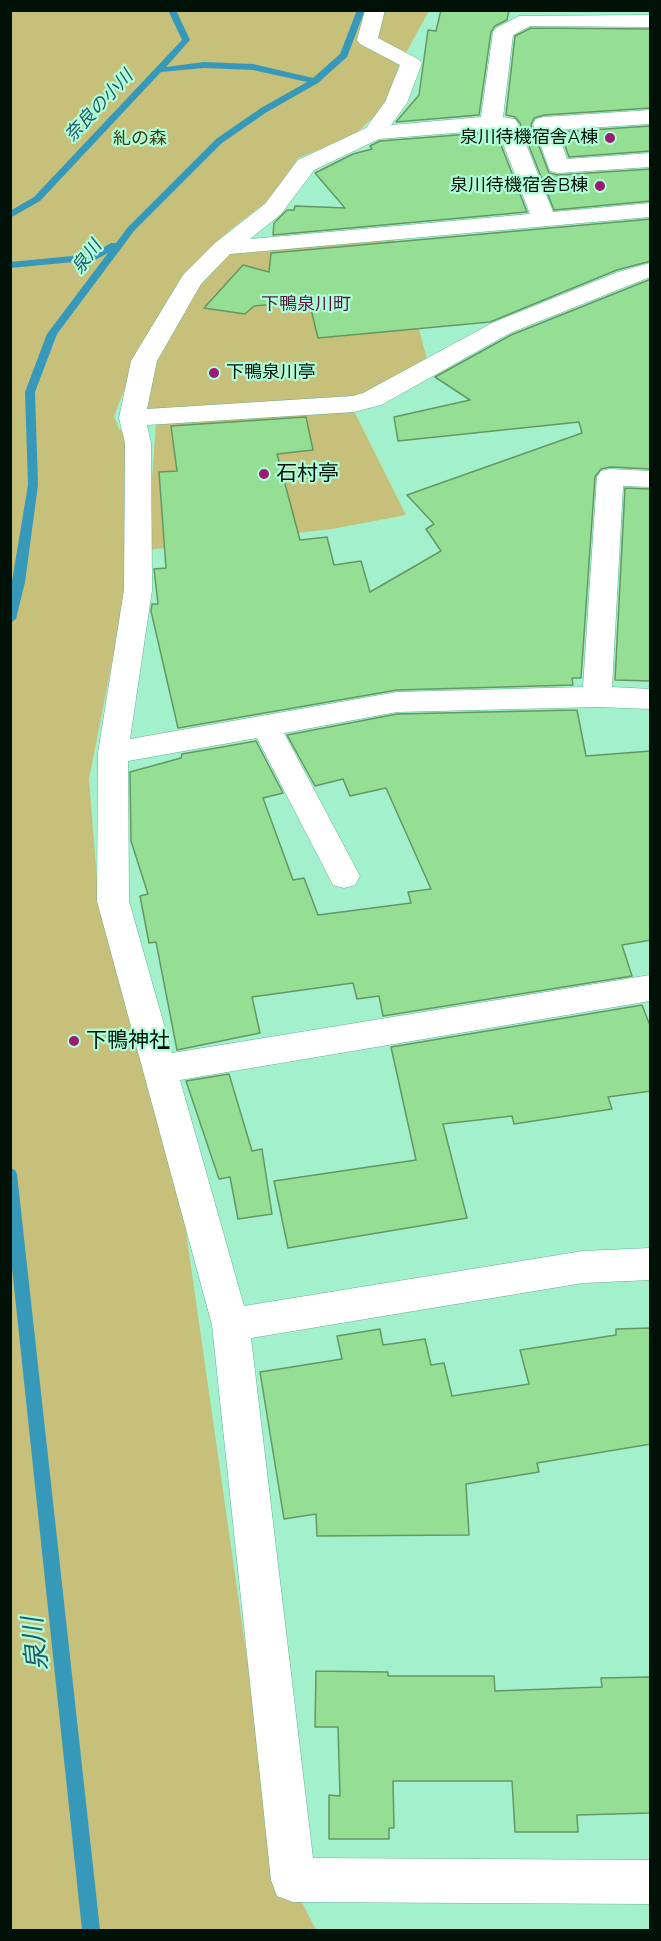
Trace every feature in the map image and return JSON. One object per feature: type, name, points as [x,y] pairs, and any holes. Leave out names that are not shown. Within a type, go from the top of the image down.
[{"type":"street","points":[[374,133],[396,103],[411,63],[367,40],[375,10]]},
{"type":"street","points":[[491,123],[503,32],[523,15],[651,21]]},
{"type":"street","points":[[651,117],[544,124],[558,166],[651,160]]},
{"type":"street","points":[[544,219],[507,124],[491,123],[374,133],[306,165],[273,209],[223,248],[191,280],[144,362],[132,418],[138,443],[138,590],[113,753],[113,901],[231,1325],[293,1880],[651,1882]]},
{"type":"street","points":[[223,248],[651,210]]},
{"type":"street","points":[[132,418],[354,404],[372,399],[501,328],[626,277],[651,270]]},
{"type":"street","points":[[597,697],[610,477],[651,479]]},
{"type":"street","points":[[113,753],[398,702],[597,697],[651,699]]},
{"type":"street","points":[[266,726],[345,876]]},
{"type":"street","points":[[160,1069],[651,988]]},
{"type":"street","points":[[231,1325],[583,1267],[651,1264]]},
{"type":"green space","name":"糺の森","points":[[11,11],[429,11],[399,65],[388,104],[353,136],[298,158],[269,200],[230,230],[188,270],[141,348],[114,416],[119,429],[129,436],[126,591],[89,779],[99,905],[178,1176],[274,1847],[316,1930],[11,1930]]},
{"type":"green space","points":[[395,240],[428,363],[365,396],[145,410],[144,390],[164,341],[202,277],[229,253]]},
{"type":"green space","points":[[352,407],[406,515],[332,529],[147,550],[156,423]]},
{"type":"building","points":[[441,10],[509,10],[507,20],[495,26],[491,32],[479,115],[396,122],[419,95],[428,30],[436,31]]},
{"type":"building","points":[[531,28],[651,29],[651,108],[544,115],[534,118],[531,125],[549,173],[558,175],[651,169],[651,201],[554,210],[520,123],[515,117],[506,115],[515,36]]},
{"type":"building","name":"泉川待機宿舎A棟","points":[[650,126],[651,151],[569,157],[560,132]]},
{"type":"building","points":[[496,132],[527,212],[273,235],[274,223],[287,210],[294,210],[295,206],[345,208],[315,173],[353,154],[372,149],[370,146],[380,141]]},
{"type":"building","points":[[651,219],[651,261],[617,270],[490,322],[318,338],[309,301],[254,306],[245,314],[204,308],[243,265],[269,272],[271,253]]},
{"type":"building","points":[[651,279],[651,469],[610,467],[601,469],[595,477],[581,678],[572,678],[573,685],[397,690],[178,728],[151,611],[152,604],[158,604],[154,569],[166,568],[159,472],[177,471],[171,426],[306,417],[313,450],[277,454],[300,540],[327,537],[334,565],[361,561],[370,592],[441,551],[426,529],[434,524],[407,495],[582,433],[579,422],[398,441],[394,417],[470,400],[435,377],[511,335]]},
{"type":"building","points":[[625,488],[651,489],[651,681],[615,680]]},
{"type":"building","points":[[577,710],[586,756],[651,751],[651,940],[622,945],[632,976],[383,1016],[379,996],[357,999],[353,983],[252,997],[260,1033],[177,1050],[156,942],[149,943],[140,896],[148,894],[131,841],[130,772],[181,758],[182,754],[256,741],[283,793],[263,798],[293,880],[304,878],[318,915],[411,903],[408,892],[431,889],[386,788],[350,796],[343,779],[315,786],[287,735],[397,714]]},
{"type":"building","points":[[642,1005],[651,1028],[651,1091],[608,1097],[612,1109],[514,1124],[512,1116],[443,1124],[467,1218],[288,1248],[274,1181],[416,1160],[391,1047]]},
{"type":"building","points":[[229,1074],[252,1151],[262,1149],[272,1214],[238,1219],[230,1177],[219,1179],[186,1081]]},
{"type":"building","points":[[651,1328],[651,1444],[537,1463],[539,1472],[466,1484],[469,1535],[317,1536],[316,1514],[284,1519],[260,1372],[342,1359],[337,1336],[380,1329],[383,1345],[425,1339],[431,1365],[444,1363],[452,1396],[529,1384],[520,1350],[616,1335],[616,1329]]},
{"type":"building","points":[[316,1671],[388,1672],[388,1676],[494,1676],[495,1691],[602,1687],[601,1678],[651,1677],[651,1813],[577,1815],[578,1832],[515,1832],[512,1781],[393,1781],[394,1828],[389,1828],[389,1839],[329,1839],[329,1795],[340,1796],[338,1727],[315,1727]]},
{"type":"waterway","name":"奈良の小川","points":[[10,215],[37,199],[186,40],[172,10]]},
{"type":"waterway","name":"泉川","points":[[315,81],[344,55],[361,10]]},
{"type":"waterway","points":[[158,70],[204,65],[253,67],[315,81]]},
{"type":"waterway","name":"泉川","points":[[10,619],[19,582],[33,485],[30,392],[52,334],[131,229],[219,141],[264,110],[315,81]]},
{"type":"waterway","points":[[10,265],[95,257],[114,245]]},
{"type":"waterway","name":"泉川","points":[[10,1174],[91,1930]]},
{"type":"place","name":"泉川待機宿舎A棟","points":[[610,138]]},
{"type":"place","name":"泉川待機宿舎B棟","points":[[600,186]]},
{"type":"place","name":"下鴨泉川亭","points":[[214,373]]},
{"type":"place","name":"石村亭","points":[[264,474]]},
{"type":"place","name":"下鴨神社","points":[[74,1041]]},
{"type":"district","name":"下鴨泉川町","points":[[306,305]]}]
